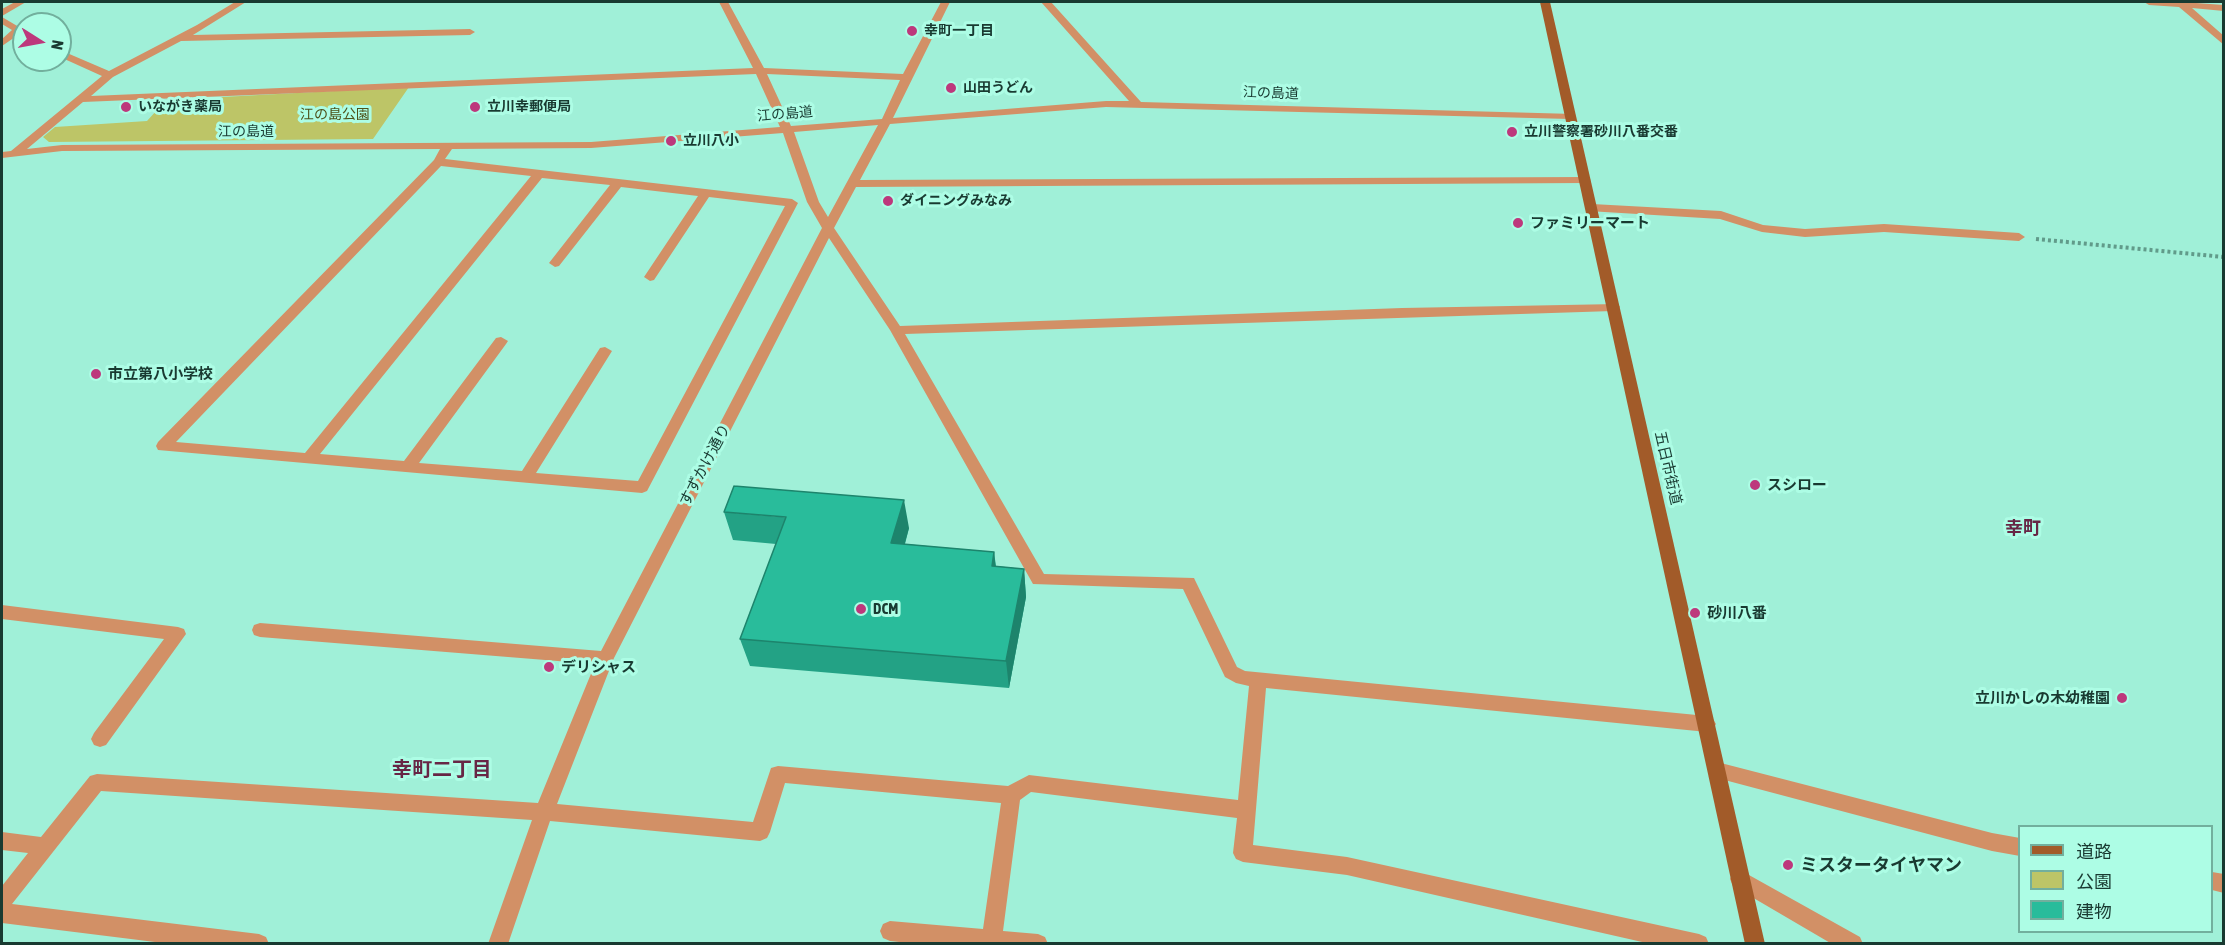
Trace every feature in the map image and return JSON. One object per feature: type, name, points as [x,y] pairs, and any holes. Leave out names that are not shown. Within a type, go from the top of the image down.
[{"type":"main road","name":"五日市街道","points":[[1545,2],[1755,944]]},
{"type":"street","points":[[2,13],[21,2]]},
{"type":"street","points":[[2,157],[14,153],[83,99],[109,75],[241,2]]},
{"type":"street","points":[[723,2],[760,71],[787,129],[813,202],[896,330],[1039,580],[1188,583],[1231,672],[1242,678],[1707,724]]},
{"type":"street","name":"すずかけ通り","points":[[498,944],[544,812],[606,658],[946,2]]},
{"type":"street","points":[[1046,2],[1137,104]]},
{"type":"street","points":[[2149,2],[2223,8]]},
{"type":"street","points":[[2179,3],[2213,30],[2223,42]]},
{"type":"street","points":[[179,38],[470,32]]},
{"type":"street","points":[[72,58],[109,75]]},
{"type":"street","points":[[83,99],[760,71],[906,76]]},
{"type":"street","name":"江の島道","points":[[14,153],[62,148],[591,145],[886,121],[1137,104],[1570,116]]},
{"type":"street","points":[[438,162],[792,203],[642,487],[163,446],[438,162],[448,146]]},
{"type":"street","points":[[309,458],[540,173]]},
{"type":"street","points":[[853,184],[1585,180]]},
{"type":"street","points":[[555,263],[619,182]]},
{"type":"street","points":[[650,277],[706,193]]},
{"type":"street","points":[[1592,208],[1721,215],[1762,228],[1805,233],[1884,228],[2019,237]]},
{"type":"street","points":[[896,330],[1612,307]]},
{"type":"street","points":[[408,467],[501,340]]},
{"type":"street","points":[[526,477],[605,351]]},
{"type":"street","points":[[2,612],[178,634],[100,738]]},
{"type":"street","points":[[260,630],[606,658]]},
{"type":"street","points":[[1258,680],[1243,853],[1347,866],[1699,944]]},
{"type":"street","points":[[1717,770],[2018,847]]},
{"type":"street","points":[[2,901],[97,782],[544,812],[760,832],[778,774],[1011,795],[1029,783],[1245,810]]},
{"type":"street","points":[[993,939],[1011,795]]},
{"type":"street","points":[[2,841],[44,846]]},
{"type":"street","points":[[1740,879],[1853,944]]},
{"type":"street","points":[[2,913],[259,944]]},
{"type":"street","points":[[891,931],[1038,944]]},
{"type":"path","points":[[2019,237],[2223,257]]},
{"type":"green space","name":"江の島公園","points":[[409,87],[373,139],[49,142],[43,137],[55,127],[147,121],[166,100]]},
{"type":"building","points":[[734,486],[904,500],[891,543],[994,552],[992,566],[1024,569],[1006,661],[740,639],[786,517],[724,512]]},
{"type":"place","name":"幸町一丁目","points":[[912,31]]},
{"type":"place","name":"山田うどん","points":[[951,88]]},
{"type":"place","name":"いながき薬局","points":[[126,107]]},
{"type":"place","name":"立川幸郵便局","points":[[475,107]]},
{"type":"place","name":"立川警察署砂川八番交番","points":[[1512,132]]},
{"type":"place","name":"立川八小","points":[[671,141]]},
{"type":"place","name":"ダイニングみなみ","points":[[888,201]]},
{"type":"place","name":"ファミリーマート","points":[[1518,223]]},
{"type":"place","name":"市立第八小学校","points":[[96,374]]},
{"type":"place","name":"スシロー","points":[[1755,485]]},
{"type":"place","name":"DCM","points":[[861,609]]},
{"type":"place","name":"砂川八番","points":[[1695,613]]},
{"type":"place","name":"デリシャス","points":[[549,667]]},
{"type":"place","name":"立川かしの木幼稚園","points":[[2122,698]]},
{"type":"place","name":"ミスタータイヤマン","points":[[1788,865]]},
{"type":"district","name":"幸町","points":[[2023,528]]},
{"type":"district","name":"幸町二丁目","points":[[442,770]]}]
